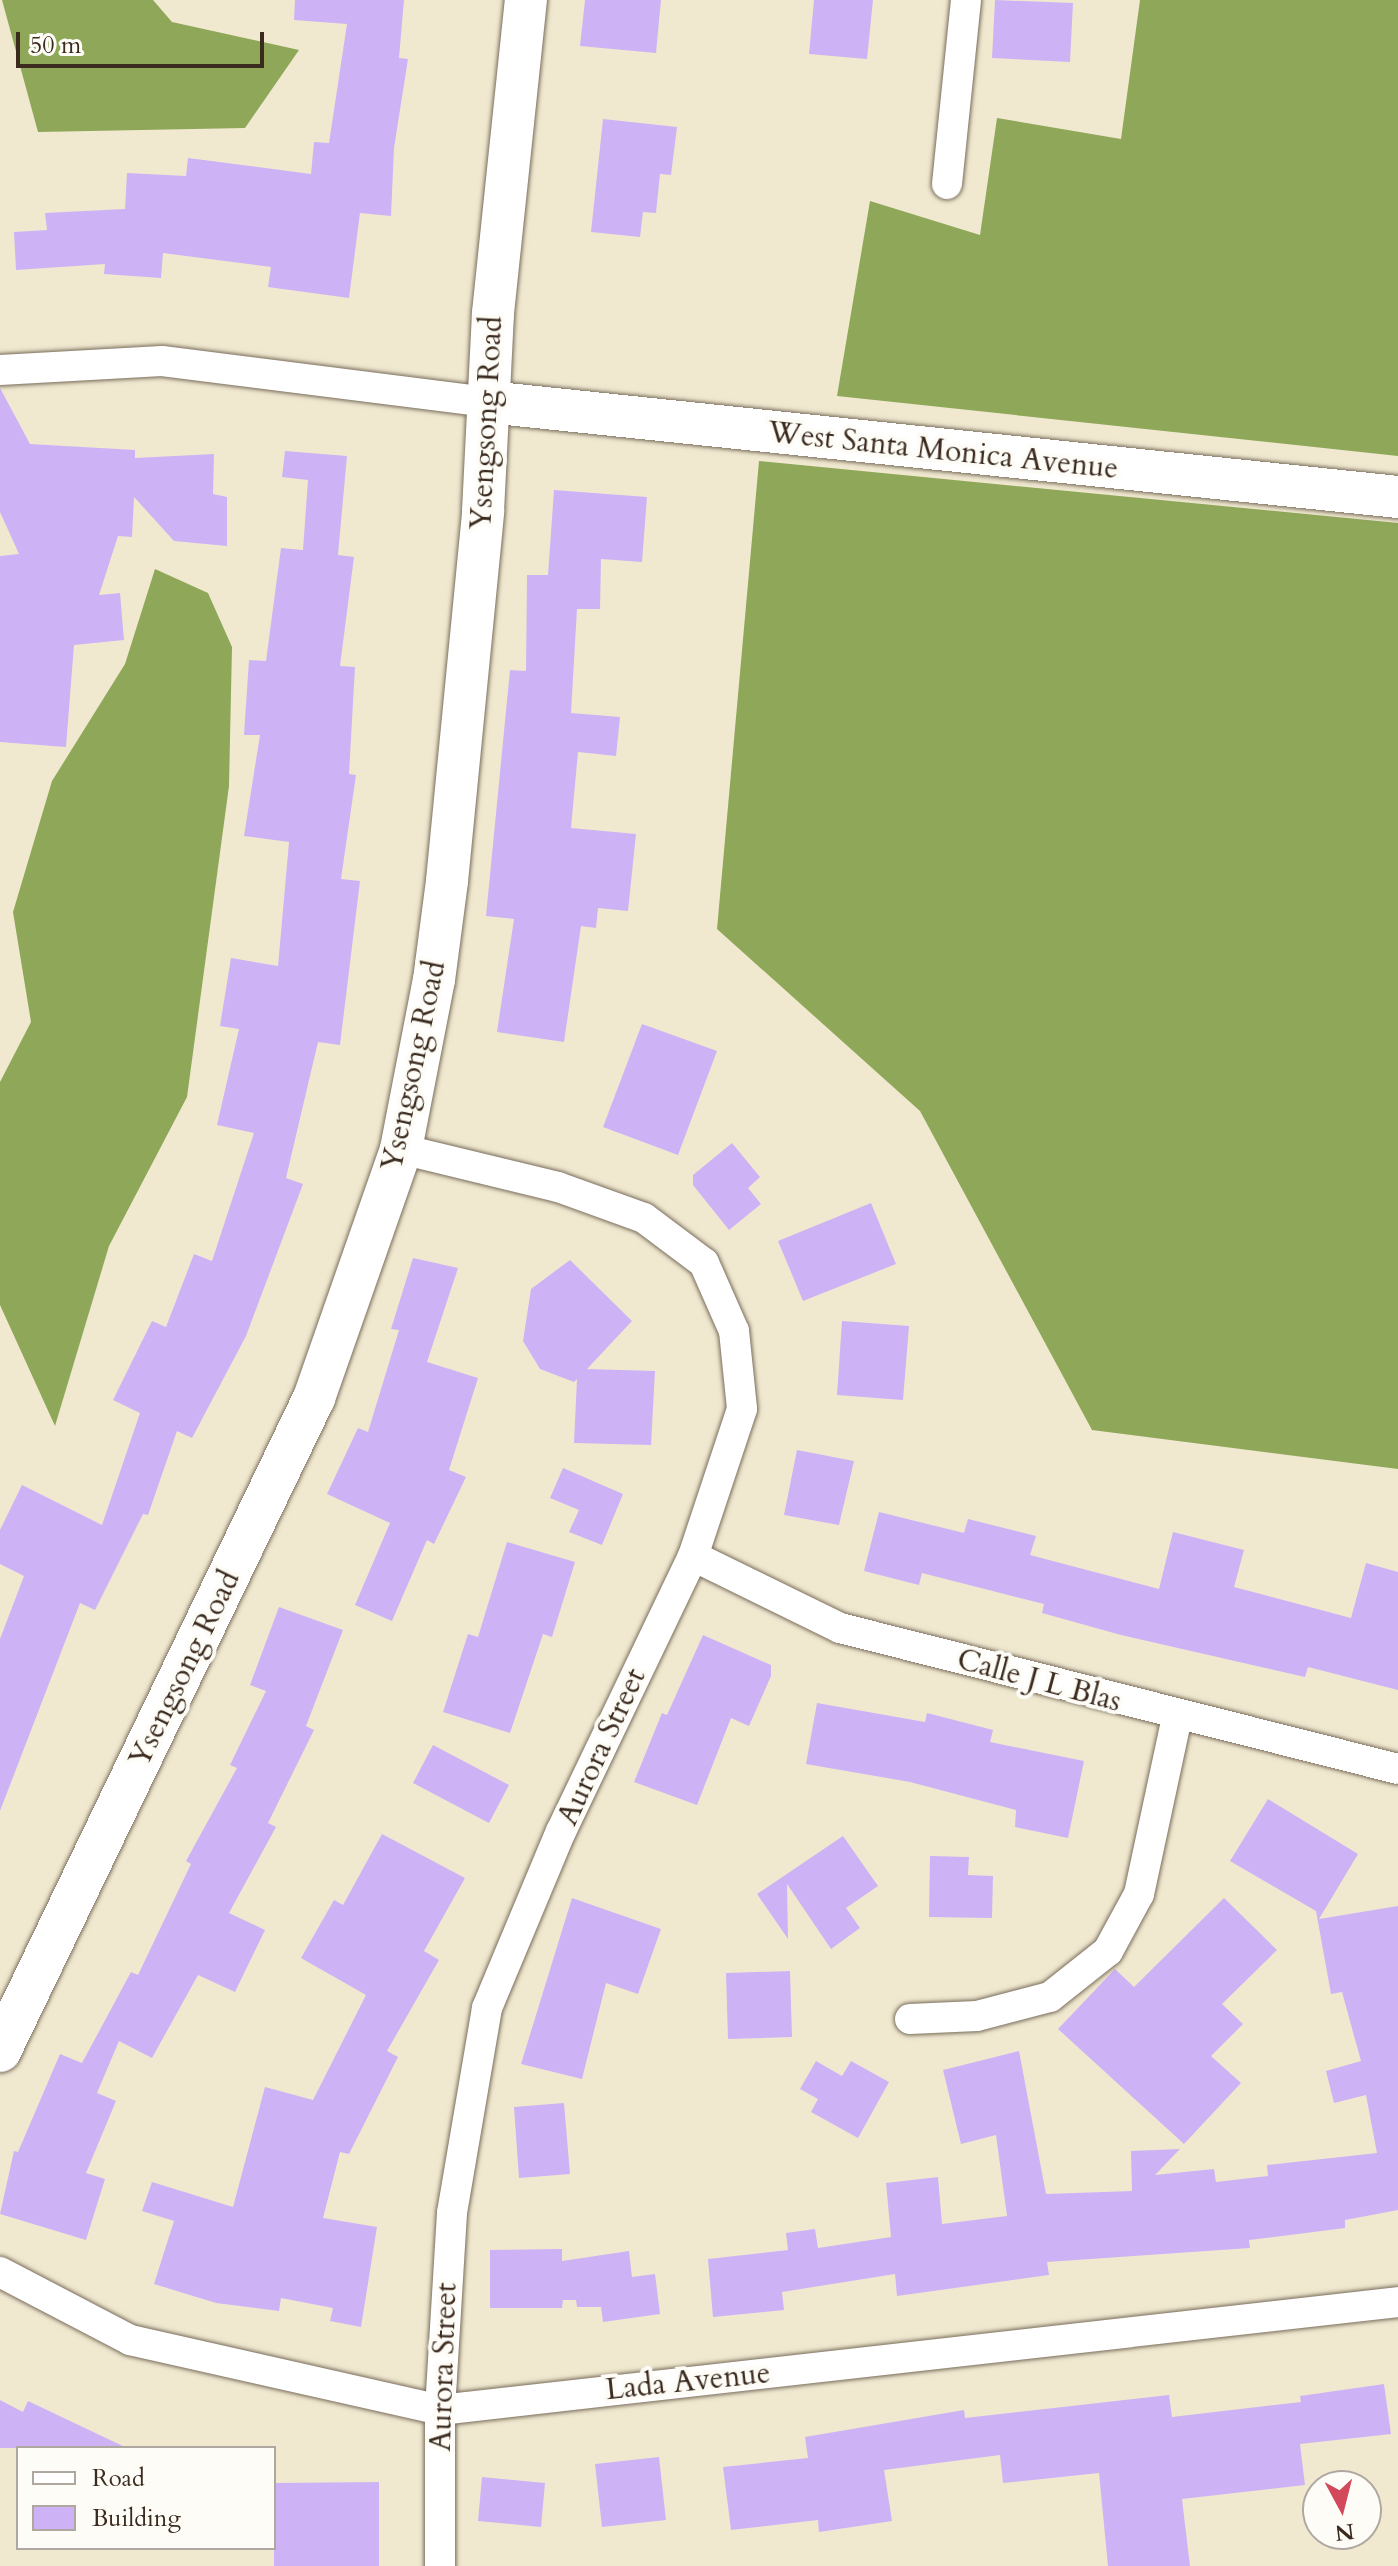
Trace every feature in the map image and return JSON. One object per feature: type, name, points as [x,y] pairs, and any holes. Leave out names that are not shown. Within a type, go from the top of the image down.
[{"type":"main road","name":"Ysengsong Road","points":[[0,2051],[314,1398],[401,1149],[432,994],[447,881],[483,511],[488,402],[526,0]]},
{"type":"main road","name":"West Santa Monica Avenue","points":[[488,402],[1398,497]]},
{"type":"street","points":[[947,184],[966,0]]},
{"type":"street","points":[[0,370],[162,361],[488,402]]},
{"type":"street","name":"Aurora Street","points":[[401,1149],[558,1187],[644,1218],[704,1263],[734,1331],[742,1409],[693,1556],[561,1831],[487,2008],[452,2213],[440,2410],[440,2566]]},
{"type":"street","name":"Calle J L Blas","points":[[693,1556],[840,1628],[1177,1717],[1398,1769]]},
{"type":"street","points":[[910,2019],[977,2016],[1050,1997],[1108,1951],[1139,1894],[1177,1717]]},
{"type":"street","name":"Lada Avenue","points":[[0,2272],[130,2340],[440,2410],[1398,2302]]},
{"type":"green space","points":[[2,0],[153,0],[172,22],[299,50],[245,128],[38,132]]},
{"type":"green space","points":[[1140,0],[1398,0],[1398,456],[837,396],[870,201],[980,235],[997,118],[1121,139]]},
{"type":"green space","points":[[759,461],[1398,523],[1398,1469],[1092,1430],[920,1111],[717,929]]},
{"type":"green space","points":[[155,569],[208,593],[232,647],[229,786],[187,1097],[109,1246],[55,1426],[0,1305],[0,1082],[31,1022],[13,912],[52,781],[125,664]]},
{"type":"building","points":[[295,0],[404,0],[399,58],[408,59],[394,148],[391,216],[360,213],[349,298],[268,287],[271,267],[163,253],[161,278],[104,274],[105,264],[16,270],[14,232],[47,230],[45,213],[125,209],[127,173],[186,176],[188,158],[311,174],[314,142],[329,143],[347,24],[294,20]]},
{"type":"building","points":[[585,0],[661,0],[656,53],[580,46]]},
{"type":"building","points":[[814,0],[873,0],[867,59],[809,54]]},
{"type":"building","points":[[995,0],[1073,3],[1070,62],[992,58]]},
{"type":"building","points":[[603,119],[677,127],[671,175],[660,174],[656,213],[643,212],[640,237],[591,232]]},
{"type":"building","points":[[0,388],[30,444],[135,450],[135,458],[214,454],[213,494],[227,497],[227,546],[174,541],[134,497],[132,537],[118,536],[99,595],[120,593],[124,640],[74,645],[66,747],[0,742],[0,556],[19,554],[0,512]]},
{"type":"building","points":[[285,451],[347,456],[338,555],[354,557],[340,666],[355,667],[349,774],[356,775],[341,879],[360,881],[340,1045],[318,1042],[286,1178],[303,1184],[246,1336],[192,1438],[177,1431],[148,1515],[143,1514],[95,1610],[80,1603],[0,1811],[0,1639],[24,1576],[0,1564],[0,1530],[22,1485],[102,1525],[140,1413],[113,1400],[152,1321],[166,1327],[194,1254],[212,1261],[254,1133],[217,1125],[239,1029],[220,1026],[231,958],[278,966],[289,842],[244,836],[260,735],[244,735],[249,660],[266,661],[281,548],[303,550],[308,480],[282,477]]},
{"type":"building","points":[[554,490],[647,497],[642,562],[601,559],[600,609],[577,609],[571,713],[620,717],[616,756],[578,752],[571,828],[636,834],[628,911],[598,908],[596,928],[581,926],[564,1042],[497,1032],[514,919],[486,916],[510,670],[526,671],[527,575],[548,575]]},
{"type":"building","points":[[642,1024],[717,1051],[678,1155],[603,1127]]},
{"type":"building","points":[[732,1143],[760,1177],[748,1188],[761,1204],[729,1230],[693,1185],[693,1175]]},
{"type":"building","points":[[871,1203],[896,1264],[803,1301],[778,1241]]},
{"type":"building","points":[[413,1258],[458,1268],[427,1362],[478,1378],[449,1470],[466,1477],[434,1544],[427,1540],[392,1621],[355,1605],[390,1523],[327,1494],[358,1428],[368,1432],[399,1330],[391,1329]]},
{"type":"building","points":[[570,1260],[632,1321],[587,1369],[655,1371],[651,1445],[574,1443],[577,1379],[574,1382],[540,1369],[523,1341],[531,1289]]},
{"type":"building","points":[[842,1321],[909,1326],[903,1400],[837,1395]]},
{"type":"building","points":[[797,1450],[854,1461],[839,1525],[784,1515]]},
{"type":"building","points":[[563,1468],[623,1494],[602,1545],[569,1532],[579,1510],[550,1498]]},
{"type":"building","points":[[879,1512],[964,1533],[968,1519],[1036,1536],[1030,1555],[1159,1589],[1173,1532],[1244,1550],[1234,1587],[1351,1618],[1366,1563],[1398,1572],[1398,1690],[1308,1667],[1305,1677],[1121,1635],[1042,1613],[1044,1604],[922,1573],[919,1585],[864,1571]]},
{"type":"building","points":[[507,1542],[575,1562],[552,1637],[543,1634],[510,1733],[443,1712],[468,1634],[478,1637]]},
{"type":"building","points":[[279,1607],[343,1630],[306,1726],[314,1730],[268,1823],[276,1827],[229,1913],[265,1930],[235,1992],[198,1975],[152,2058],[119,2041],[97,2093],[116,2101],[86,2173],[105,2179],[86,2240],[0,2214],[14,2151],[18,2152],[60,2054],[82,2063],[131,1972],[138,1975],[191,1864],[186,1861],[237,1768],[230,1765],[266,1691],[250,1685]]},
{"type":"building","points":[[703,1635],[771,1665],[771,1676],[749,1726],[731,1718],[697,1805],[634,1782],[662,1713],[667,1715]]},
{"type":"building","points":[[817,1703],[925,1722],[927,1713],[993,1730],[990,1742],[1084,1761],[1068,1838],[1015,1827],[1016,1810],[910,1782],[806,1764]]},
{"type":"building","points":[[433,1745],[509,1785],[489,1823],[413,1783]]},
{"type":"building","points":[[1268,1799],[1358,1854],[1319,1919],[1398,1906],[1398,2210],[1345,2220],[1345,2228],[1249,2240],[1250,2248],[1047,2262],[1049,2275],[897,2296],[895,2274],[782,2292],[784,2310],[713,2317],[708,2259],[788,2250],[786,2233],[815,2229],[818,2248],[891,2237],[886,2183],[938,2177],[942,2224],[1007,2216],[996,2135],[961,2144],[943,2070],[1019,2051],[1046,2194],[1132,2191],[1131,2151],[1180,2149],[1155,2175],[1214,2169],[1216,2182],[1268,2176],[1267,2165],[1377,2153],[1366,2095],[1334,2103],[1326,2071],[1361,2061],[1342,1992],[1331,1994],[1316,1911],[1230,1861]]},
{"type":"building","points":[[382,1834],[465,1878],[424,1951],[439,1960],[387,2051],[398,2057],[349,2154],[340,2152],[323,2218],[377,2227],[361,2327],[330,2321],[333,2308],[281,2298],[279,2311],[216,2303],[154,2284],[174,2221],[142,2211],[152,2182],[233,2207],[265,2087],[313,2100],[366,1995],[301,1958],[334,1900],[343,1905]]},
{"type":"building","points":[[843,1836],[878,1886],[846,1908],[860,1928],[831,1949],[787,1884],[788,1939],[757,1894]]},
{"type":"building","points":[[930,1856],[969,1857],[968,1875],[993,1876],[992,1918],[929,1917]]},
{"type":"building","points":[[572,1898],[661,1929],[638,1994],[606,1983],[582,2079],[521,2064]]},
{"type":"building","points":[[1224,1898],[1277,1950],[1222,2004],[1243,2024],[1211,2056],[1241,2083],[1184,2144],[1058,2029],[1115,1969],[1134,1987]]},
{"type":"building","points":[[790,1971],[792,2037],[728,2039],[726,1973]]},
{"type":"building","points":[[816,2061],[842,2076],[851,2061],[889,2082],[858,2138],[811,2112],[818,2099],[800,2089]]},
{"type":"building","points":[[564,2103],[570,2174],[519,2178],[514,2107]]},
{"type":"building","points":[[562,2249],[562,2261],[629,2251],[632,2277],[655,2274],[660,2314],[603,2322],[601,2307],[577,2307],[576,2300],[563,2300],[562,2308],[490,2308],[490,2250]]},
{"type":"building","points":[[1384,2384],[1391,2434],[1300,2444],[1302,2485],[1182,2499],[1190,2566],[1108,2566],[1099,2473],[1003,2483],[1000,2455],[884,2470],[892,2521],[819,2532],[818,2520],[731,2530],[723,2467],[808,2458],[805,2437],[964,2410],[965,2418],[1169,2395],[1172,2417],[1301,2402],[1300,2396]]},
{"type":"building","points":[[0,2400],[23,2412],[28,2401],[123,2446],[16,2446],[0,2448]]},
{"type":"building","points":[[659,2457],[666,2520],[602,2527],[595,2464]]},
{"type":"building","points":[[482,2477],[545,2483],[541,2527],[478,2521]]},
{"type":"building","points":[[379,2482],[379,2566],[274,2566],[276,2483]]}]
